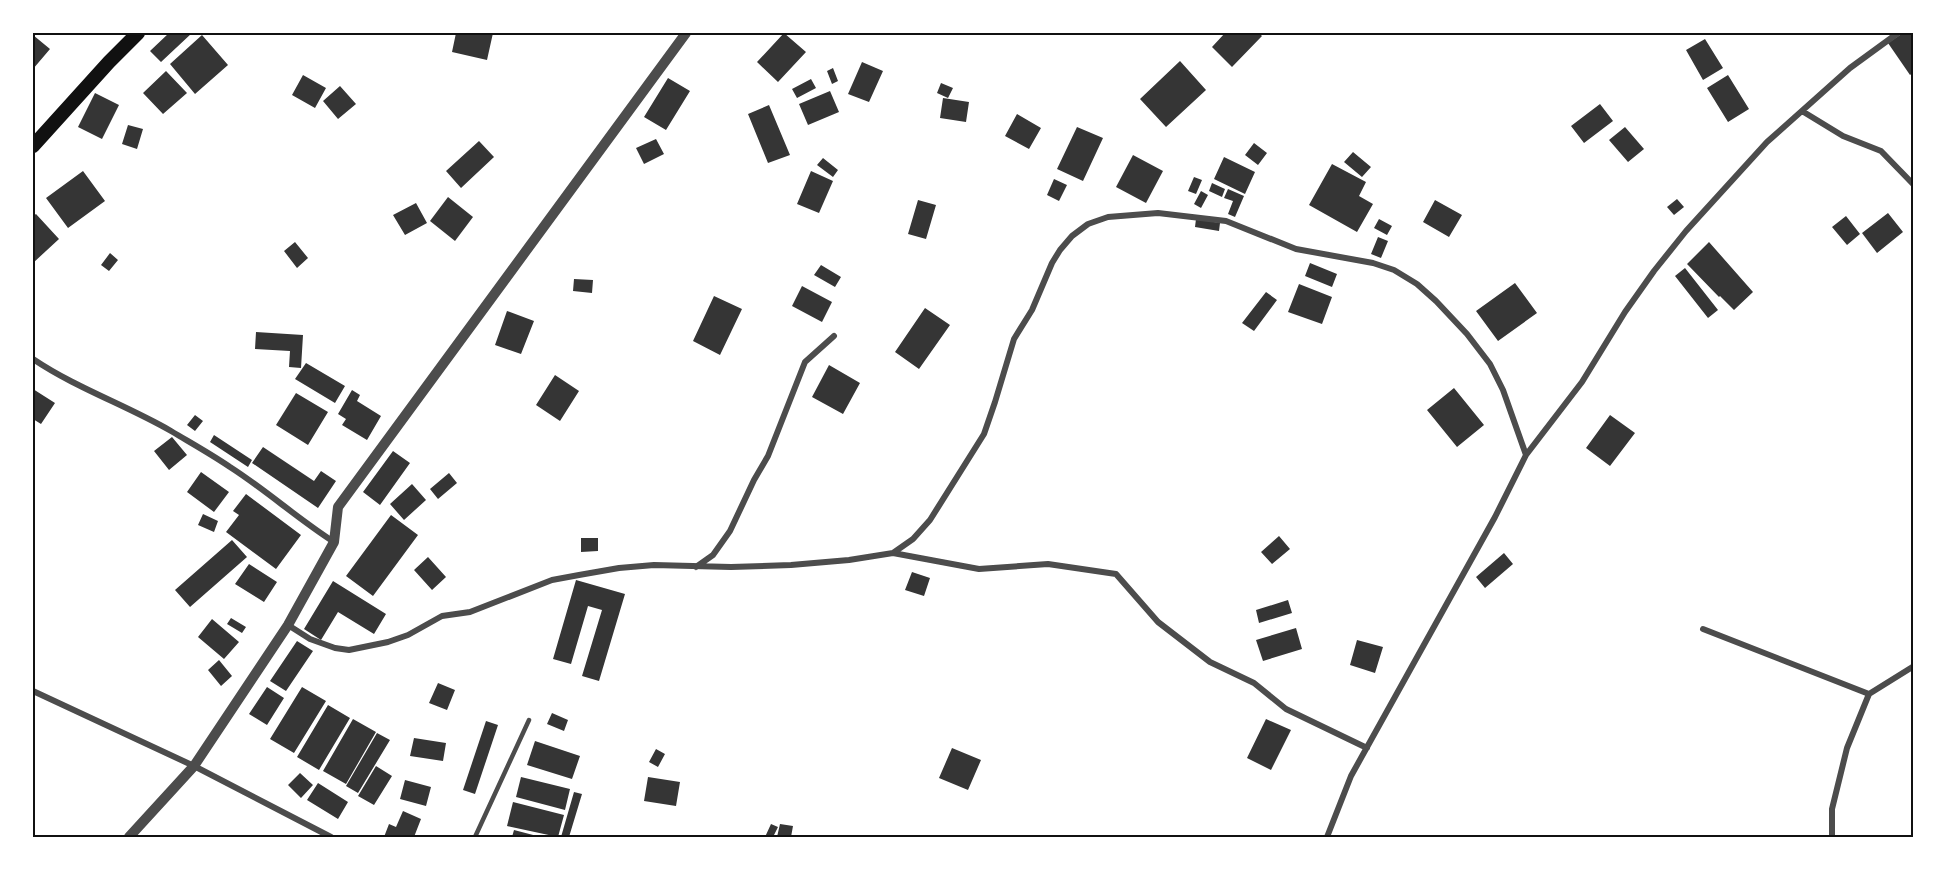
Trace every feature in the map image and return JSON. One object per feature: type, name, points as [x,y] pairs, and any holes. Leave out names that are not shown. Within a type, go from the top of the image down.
[{"type":"main road","points":[[33,146],[138,33]]},
{"type":"street","points":[[129,837],[194,766],[288,625],[334,542],[338,507],[686,33]]},
{"type":"street","points":[[1326,837],[1352,776],[1422,652],[1526,455],[1582,382],[1625,312],[1654,271],[1686,231],[1767,142],[1850,68],[1898,33]]},
{"type":"street","points":[[1802,111],[1843,136],[1881,151],[1914,185]]},
{"type":"street","points":[[893,553],[913,539],[930,520],[984,435],[1014,339],[1032,310],[1060,250],[1072,236],[1088,224],[1108,217],[1158,213],[1226,221],[1296,249],[1373,262],[1394,270],[1418,284],[1436,301],[1467,334],[1490,364],[1503,390],[1526,455]]},
{"type":"street","points":[[695,567],[713,555],[730,531],[768,456],[805,362],[834,336]]},
{"type":"street","points":[[33,359],[56,375],[131,410],[222,462],[334,542]]},
{"type":"street","points":[[288,625],[310,639],[335,648],[350,650],[388,642],[442,616],[470,612],[552,580],[619,568],[654,565],[695,567],[791,565],[849,560],[893,553],[979,569],[1048,564],[1116,574],[1158,622],[1210,662],[1254,683],[1286,710],[1367,748]]},
{"type":"street","points":[[1703,629],[1869,694]]},
{"type":"street","points":[[1832,837],[1832,809],[1847,748],[1869,694],[1914,666]]},
{"type":"street","points":[[33,691],[194,766],[331,837]]},
{"type":"lane","points":[[475,837],[529,720]]},
{"type":"building","points":[[169,33],[192,33],[161,62],[150,51]]},
{"type":"building","points":[[456,33],[493,33],[487,60],[452,52]]},
{"type":"building","points":[[784,33],[806,52],[778,82],[757,62]]},
{"type":"building","points":[[1225,33],[1259,33],[1262,36],[1232,67],[1212,47]]},
{"type":"building","points":[[1903,33],[1914,33],[1914,72],[1910,75],[1888,43]]},
{"type":"building","points":[[33,35],[50,49],[33,69]]},
{"type":"building","points":[[202,35],[228,65],[195,94],[170,64]]},
{"type":"building","points":[[1705,39],[1723,68],[1703,80],[1686,50]]},
{"type":"building","points":[[1180,61],[1206,90],[1166,127],[1140,99]]},
{"type":"building","points":[[862,62],[883,71],[869,102],[848,94]]},
{"type":"building","points":[[833,68],[838,81],[832,84],[827,71]]},
{"type":"building","points":[[166,71],[187,93],[163,114],[143,93]]},
{"type":"building","points":[[303,75],[326,88],[315,108],[292,95]]},
{"type":"building","points":[[1728,75],[1749,109],[1728,122],[1707,88]]},
{"type":"building","points":[[668,78],[690,91],[666,130],[644,117]]},
{"type":"building","points":[[811,79],[816,88],[797,98],[792,89]]},
{"type":"building","points":[[941,83],[953,88],[948,98],[937,93]]},
{"type":"building","points":[[340,86],[356,104],[338,119],[323,101]]},
{"type":"building","points":[[830,91],[839,112],[808,125],[799,104]]},
{"type":"building","points":[[95,93],[119,105],[102,139],[78,127]]},
{"type":"building","points":[[943,98],[969,102],[966,122],[940,118]]},
{"type":"building","points":[[1600,104],[1613,121],[1584,143],[1571,126]]},
{"type":"building","points":[[769,105],[790,155],[768,163],[748,114]]},
{"type":"building","points":[[1017,114],[1041,128],[1029,149],[1005,136]]},
{"type":"building","points":[[128,125],[143,129],[137,149],[122,144]]},
{"type":"building","points":[[1077,127],[1103,138],[1083,181],[1057,169]]},
{"type":"building","points":[[1625,127],[1644,149],[1628,162],[1609,140]]},
{"type":"building","points":[[656,139],[664,154],[644,164],[636,148]]},
{"type":"building","points":[[479,141],[494,157],[461,188],[446,171]]},
{"type":"building","points":[[1254,143],[1267,153],[1258,165],[1245,155]]},
{"type":"building","points":[[1353,152],[1371,167],[1362,177],[1344,162]]},
{"type":"building","points":[[1133,155],[1163,171],[1146,203],[1116,187]]},
{"type":"building","points":[[1224,157],[1255,172],[1245,194],[1214,179]]},
{"type":"building","points":[[823,158],[838,170],[833,177],[817,165]]},
{"type":"building","points":[[1332,164],[1366,182],[1359,196],[1373,204],[1357,232],[1309,205]]},
{"type":"building","points":[[83,171],[105,201],[68,228],[46,198]]},
{"type":"building","points":[[811,171],[833,181],[819,213],[797,204]]},
{"type":"building","points":[[1194,177],[1202,180],[1196,194],[1188,191]]},
{"type":"building","points":[[1054,179],[1067,185],[1059,201],[1047,195]]},
{"type":"building","points":[[1212,183],[1225,189],[1222,197],[1209,191]]},
{"type":"building","points":[[1228,189],[1244,196],[1235,217],[1228,214],[1233,201],[1224,198]]},
{"type":"building","points":[[1201,191],[1208,195],[1201,208],[1194,204]]},
{"type":"building","points":[[448,197],[473,217],[455,241],[430,221]]},
{"type":"building","points":[[1677,199],[1684,207],[1674,215],[1667,207]]},
{"type":"building","points":[[918,200],[936,205],[926,239],[908,234]]},
{"type":"building","points":[[1435,200],[1462,215],[1449,237],[1423,222]]},
{"type":"building","points":[[416,203],[427,223],[405,235],[393,215]]},
{"type":"building","points":[[1888,213],[1903,232],[1877,253],[1862,233]]},
{"type":"building","points":[[36,214],[59,239],[33,263],[33,216]]},
{"type":"building","points":[[1846,216],[1860,234],[1847,245],[1832,227]]},
{"type":"building","points":[[1196,219],[1220,223],[1219,231],[1195,227]]},
{"type":"building","points":[[1379,219],[1392,226],[1387,235],[1374,228]]},
{"type":"building","points":[[1378,237],[1388,241],[1381,258],[1371,254]]},
{"type":"building","points":[[295,242],[308,258],[297,268],[284,251]]},
{"type":"building","points":[[1709,242],[1753,292],[1734,310],[1687,264]]},
{"type":"building","points":[[110,253],[118,260],[109,271],[101,265]]},
{"type":"building","points":[[1310,263],[1337,274],[1332,287],[1305,276]]},
{"type":"building","points":[[821,265],[841,277],[835,287],[814,275]]},
{"type":"building","points":[[1685,268],[1718,310],[1708,318],[1675,276]]},
{"type":"building","points":[[574,279],[593,280],[592,293],[573,291]]},
{"type":"building","points":[[1515,283],[1537,313],[1498,341],[1476,311]]},
{"type":"building","points":[[1299,284],[1332,297],[1322,324],[1288,312]]},
{"type":"building","points":[[802,286],[832,302],[822,322],[792,306]]},
{"type":"building","points":[[1266,292],[1277,300],[1254,331],[1242,323]]},
{"type":"building","points":[[714,296],[742,309],[720,355],[693,341]]},
{"type":"building","points":[[925,308],[950,325],[919,369],[895,352]]},
{"type":"building","points":[[507,311],[534,321],[521,354],[495,345]]},
{"type":"building","points":[[256,332],[303,335],[301,368],[289,367],[290,351],[255,349]]},
{"type":"building","points":[[306,363],[345,386],[335,403],[295,379]]},
{"type":"building","points":[[829,365],[860,383],[843,414],[812,397]]},
{"type":"building","points":[[555,375],[579,391],[560,421],[536,405]]},
{"type":"building","points":[[1454,388],[1484,425],[1457,447],[1427,410]]},
{"type":"building","points":[[33,389],[55,403],[41,424],[33,419]]},
{"type":"building","points":[[352,390],[360,395],[357,401],[381,416],[367,440],[342,425],[346,419],[338,414]]},
{"type":"building","points":[[296,393],[328,412],[308,445],[276,425]]},
{"type":"building","points":[[195,415],[203,421],[195,431],[187,425]]},
{"type":"building","points":[[1610,415],[1635,433],[1610,466],[1586,448]]},
{"type":"building","points":[[214,435],[252,460],[248,467],[210,442]]},
{"type":"building","points":[[172,437],[187,455],[169,470],[154,451]]},
{"type":"building","points":[[263,447],[314,481],[321,471],[336,481],[318,508],[252,463]]},
{"type":"building","points":[[393,451],[410,463],[380,505],[363,492]]},
{"type":"building","points":[[201,472],[229,492],[214,512],[187,492]]},
{"type":"building","points":[[449,473],[457,483],[438,499],[430,489]]},
{"type":"building","points":[[412,484],[426,500],[404,520],[390,504]]},
{"type":"building","points":[[246,494],[301,535],[276,569],[226,532],[239,515],[233,511]]},
{"type":"building","points":[[203,514],[218,521],[214,532],[198,525]]},
{"type":"building","points":[[391,515],[418,535],[373,596],[346,576]]},
{"type":"building","points":[[1279,536],[1290,549],[1272,564],[1261,552]]},
{"type":"building","points":[[581,538],[598,538],[598,551],[581,552]]},
{"type":"building","points":[[232,540],[247,557],[190,607],[175,590]]},
{"type":"building","points":[[1504,553],[1513,564],[1485,588],[1476,577]]},
{"type":"building","points":[[428,557],[446,577],[432,590],[414,570]]},
{"type":"building","points":[[249,564],[277,582],[264,602],[235,584]]},
{"type":"building","points":[[912,572],[930,578],[924,596],[905,590]]},
{"type":"building","points":[[576,580],[625,594],[599,681],[582,676],[602,610],[588,606],[571,664],[553,659]]},
{"type":"building","points":[[333,581],[386,614],[374,634],[338,612],[321,640],[304,629]]},
{"type":"building","points":[[1288,600],[1292,613],[1259,623],[1256,610]]},
{"type":"building","points":[[231,618],[246,627],[242,633],[227,624]]},
{"type":"building","points":[[212,619],[239,642],[224,659],[198,637]]},
{"type":"building","points":[[1296,628],[1302,649],[1263,661],[1256,640]]},
{"type":"building","points":[[1357,640],[1383,647],[1375,673],[1350,665]]},
{"type":"building","points":[[297,641],[313,651],[286,691],[270,681]]},
{"type":"building","points":[[219,660],[232,676],[221,686],[208,670]]},
{"type":"building","points":[[438,683],[455,690],[447,710],[429,703]]},
{"type":"building","points":[[267,687],[284,698],[267,725],[249,714]]},
{"type":"building","points":[[302,687],[326,701],[294,753],[270,739]]},
{"type":"building","points":[[328,705],[350,718],[319,770],[297,757]]},
{"type":"building","points":[[552,713],[568,720],[564,731],[547,724]]},
{"type":"building","points":[[353,719],[376,732],[346,784],[323,771]]},
{"type":"building","points":[[1266,719],[1291,730],[1271,770],[1247,758]]},
{"type":"building","points":[[486,721],[498,725],[475,794],[463,790]]},
{"type":"building","points":[[377,733],[390,740],[358,793],[346,786]]},
{"type":"building","points":[[414,738],[446,743],[443,761],[410,756]]},
{"type":"building","points":[[535,741],[580,756],[572,779],[527,765]]},
{"type":"building","points":[[952,748],[981,760],[968,790],[939,778]]},
{"type":"building","points":[[656,749],[665,754],[658,767],[649,762]]},
{"type":"building","points":[[376,766],[392,776],[374,805],[358,796]]},
{"type":"building","points":[[300,773],[313,785],[301,798],[288,785]]},
{"type":"building","points":[[521,777],[570,789],[565,810],[516,797]]},
{"type":"building","points":[[648,777],[680,782],[676,806],[644,801]]},
{"type":"building","points":[[405,780],[431,787],[426,806],[400,799]]},
{"type":"building","points":[[318,783],[348,802],[338,819],[307,800]]},
{"type":"building","points":[[574,792],[582,794],[569,837],[561,837]]},
{"type":"building","points":[[513,802],[564,815],[558,837],[507,826]]},
{"type":"building","points":[[403,811],[421,819],[414,837],[384,837],[389,824],[396,827]]},
{"type":"building","points":[[771,824],[778,827],[773,837],[765,837]]},
{"type":"building","points":[[780,824],[793,826],[791,837],[777,837]]},
{"type":"building","points":[[514,830],[537,836],[537,837],[512,837]]}]
